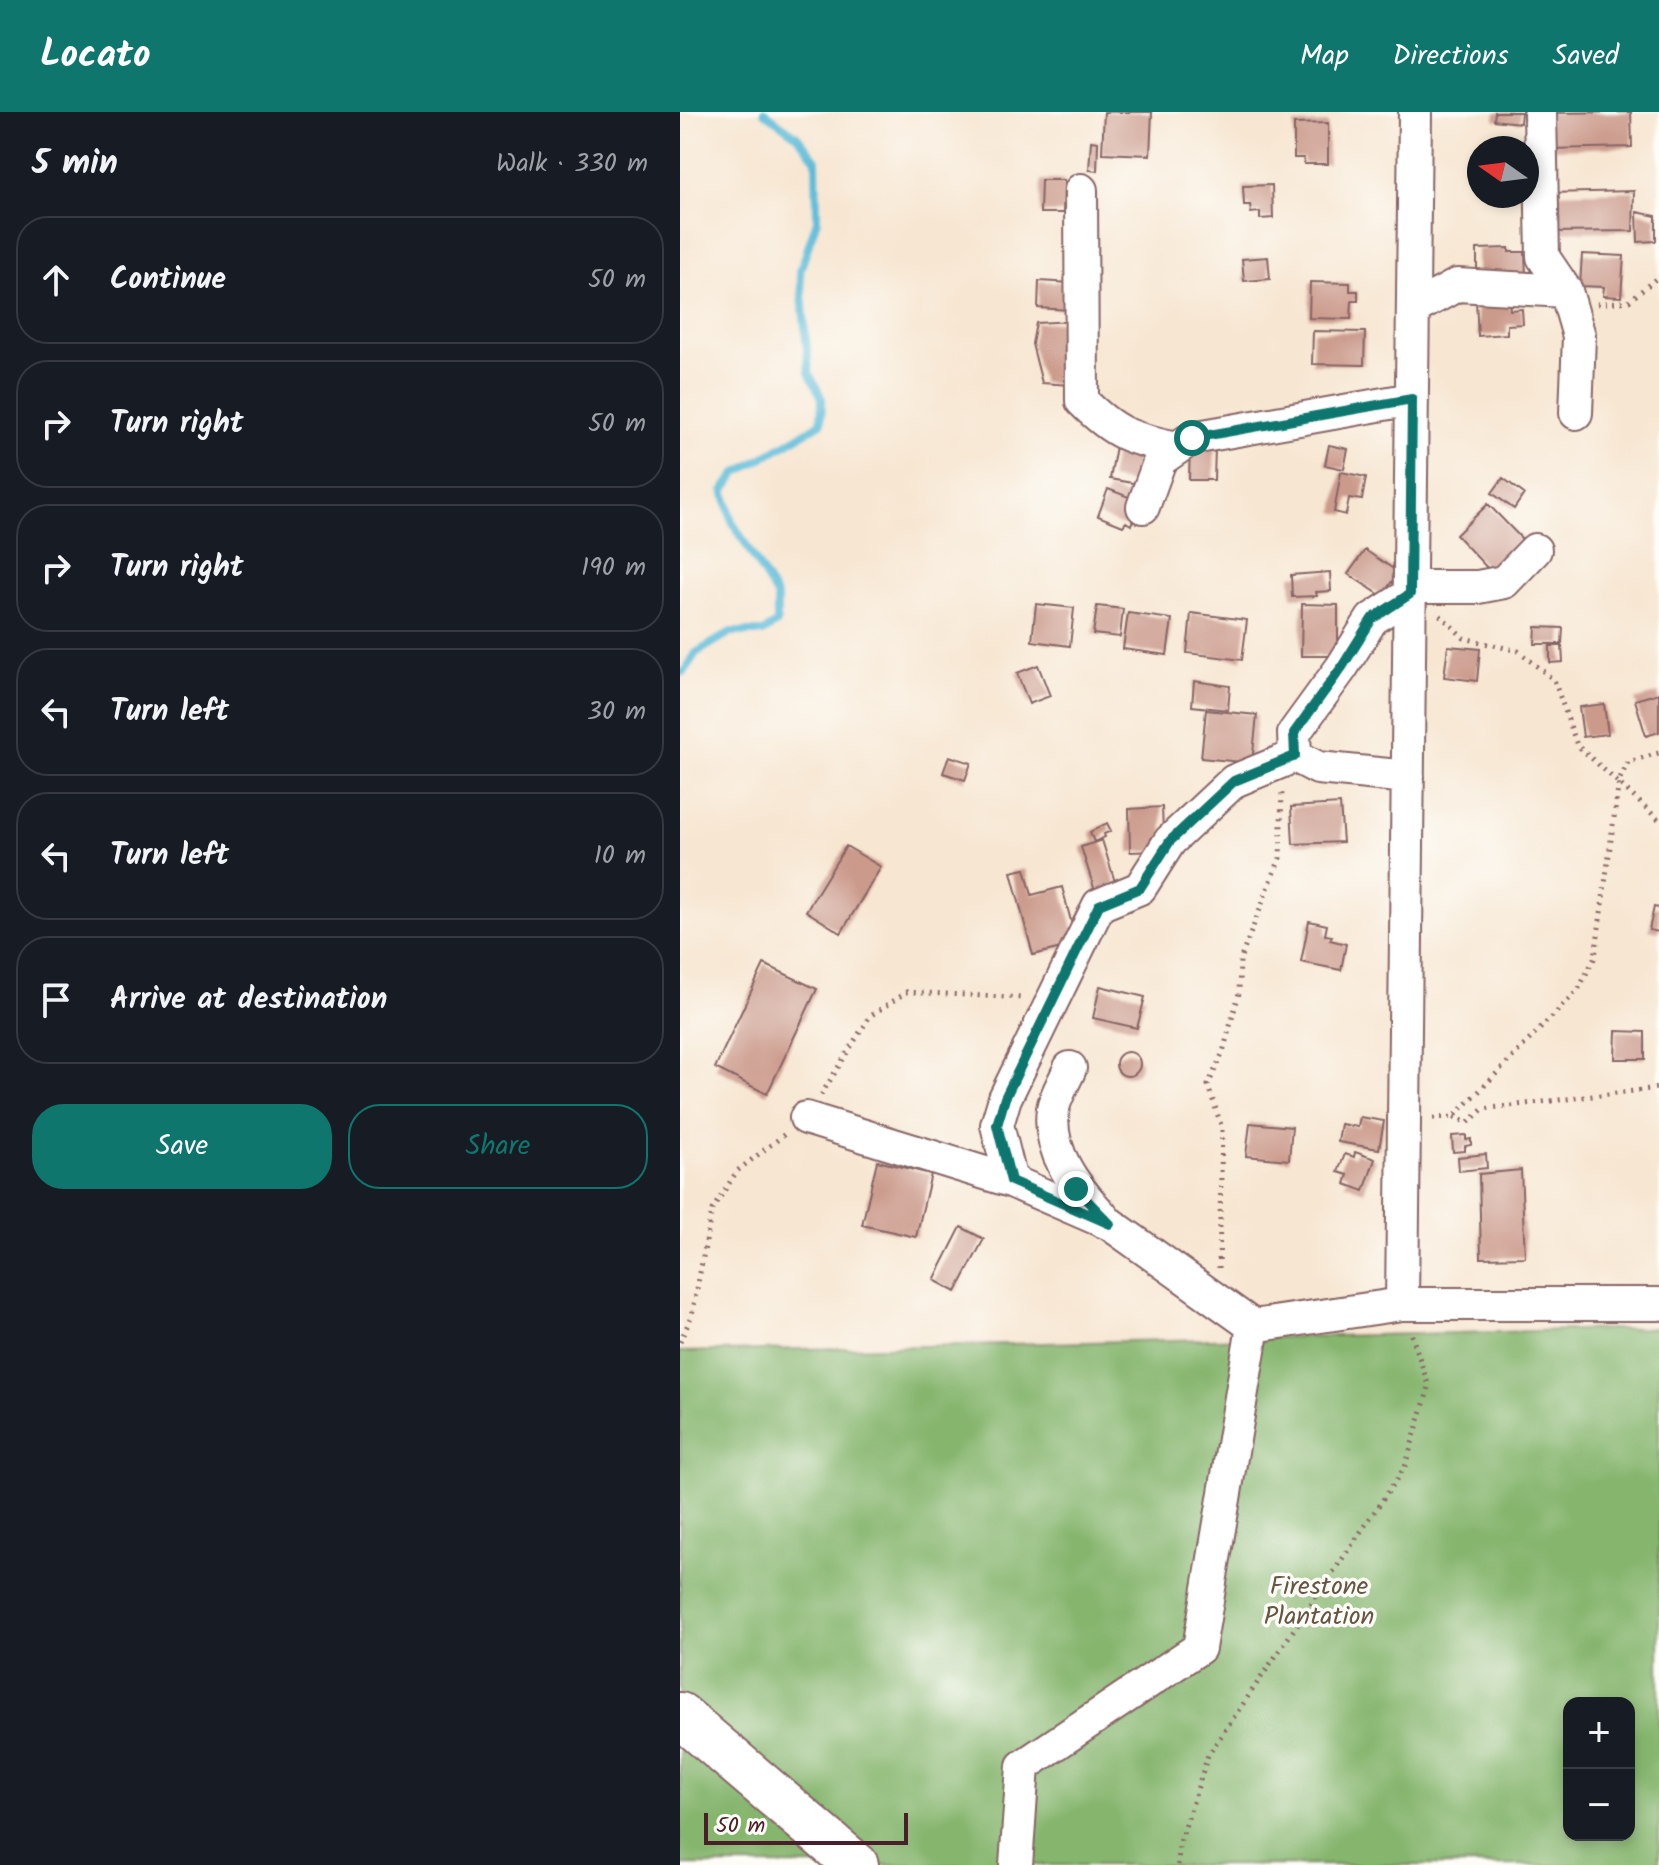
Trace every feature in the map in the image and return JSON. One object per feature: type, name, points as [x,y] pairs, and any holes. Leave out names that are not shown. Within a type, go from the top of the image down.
[{"type":"main road","points":[[680,1715],[856,1865]]},
{"type":"street","points":[[1402,1304],[1415,112]]},
{"type":"street","points":[[1540,112],[1543,257],[1568,298],[1579,336],[1576,413]]},
{"type":"street","points":[[1081,190],[1082,401],[1101,420],[1130,438],[1177,448]]},
{"type":"street","points":[[1413,309],[1457,285],[1568,298]]},
{"type":"street","points":[[1143,507],[1160,460],[1192,438],[1412,399]]},
{"type":"street","points":[[1289,758],[1294,733],[1372,619],[1410,590],[1478,587],[1504,582],[1535,550]]},
{"type":"street","points":[[1011,1181],[997,1125],[1005,1098],[1099,905],[1140,888],[1170,841],[1234,781],[1289,758],[1318,768],[1408,777]]},
{"type":"street","points":[[1070,1068],[1053,1107],[1052,1139],[1076,1189],[1110,1224],[1253,1326],[1402,1304],[1659,1304]]},
{"type":"street","points":[[806,1118],[1011,1181],[1110,1224]]},
{"type":"street","points":[[1016,1865],[1023,1766],[1199,1648],[1253,1326]]},
{"type":"path","points":[[1568,298],[1629,301],[1659,276]]},
{"type":"path","points":[[1410,590],[1464,638],[1518,651],[1554,680],[1577,745],[1659,820]]},
{"type":"path","points":[[1454,1117],[1578,990],[1595,957],[1619,781],[1628,762],[1659,753]]},
{"type":"path","points":[[1218,1301],[1222,1128],[1208,1085],[1223,1052],[1239,993],[1240,960],[1280,858],[1289,758]]},
{"type":"path","points":[[1404,1119],[1454,1117],[1468,1123],[1483,1109],[1659,1088]]},
{"type":"path","points":[[1178,1865],[1179,1846],[1208,1755],[1405,1467],[1429,1387],[1402,1304]]},
{"type":"green space","name":"Firestone Plantation","points":[[1659,1328],[1659,1865],[680,1865],[680,1352]]},
{"type":"building","points":[[1104,112],[1152,112],[1150,155],[1102,153]]},
{"type":"building","points":[[1495,112],[1521,112],[1520,123],[1494,120]]},
{"type":"building","points":[[1631,112],[1632,147],[1549,149],[1549,113]]},
{"type":"building","points":[[1328,123],[1328,164],[1304,164],[1303,158],[1294,158],[1294,124]]},
{"type":"building","points":[[1091,141],[1098,142],[1097,171],[1089,170]]},
{"type":"building","points":[[1041,180],[1064,180],[1063,213],[1040,213]]},
{"type":"building","points":[[1272,185],[1273,218],[1260,219],[1260,212],[1251,213],[1250,205],[1244,205],[1243,186]]},
{"type":"building","points":[[1634,191],[1633,231],[1548,232],[1548,193]]},
{"type":"building","points":[[1637,212],[1656,216],[1656,241],[1638,242]]},
{"type":"building","points":[[1509,248],[1509,252],[1525,252],[1526,277],[1477,283],[1477,249]]},
{"type":"building","points":[[1582,254],[1624,256],[1621,297],[1603,296],[1604,287],[1580,286]]},
{"type":"building","points":[[1268,257],[1270,279],[1244,281],[1242,259]]},
{"type":"building","points":[[1039,281],[1071,283],[1070,310],[1038,308]]},
{"type":"building","points":[[1310,282],[1350,283],[1350,291],[1358,291],[1358,301],[1352,301],[1351,319],[1309,318]]},
{"type":"building","points":[[1509,299],[1510,310],[1522,309],[1523,324],[1507,325],[1507,334],[1478,336],[1476,301]]},
{"type":"building","points":[[1073,321],[1070,385],[1042,383],[1032,344],[1036,323]]},
{"type":"building","points":[[1313,331],[1365,332],[1364,365],[1312,364]]},
{"type":"building","points":[[1329,445],[1348,449],[1344,469],[1325,465]]},
{"type":"building","points":[[1116,446],[1144,451],[1138,484],[1110,479]]},
{"type":"building","points":[[1190,446],[1215,447],[1214,480],[1189,480]]},
{"type":"building","points":[[1341,472],[1366,477],[1362,500],[1349,498],[1346,515],[1334,512]]},
{"type":"building","points":[[1503,478],[1524,494],[1514,509],[1492,493]]},
{"type":"building","points":[[1108,489],[1139,504],[1131,525],[1126,522],[1123,526],[1098,516]]},
{"type":"building","points":[[1488,504],[1525,542],[1493,574],[1456,535]]},
{"type":"building","points":[[1365,550],[1398,572],[1382,596],[1348,574]]},
{"type":"building","points":[[1330,572],[1331,591],[1316,592],[1317,596],[1292,597],[1291,575]]},
{"type":"building","points":[[1036,604],[1074,608],[1070,646],[1032,641]]},
{"type":"building","points":[[1302,604],[1338,605],[1338,656],[1301,656]]},
{"type":"building","points":[[1097,606],[1123,609],[1120,637],[1093,634]]},
{"type":"building","points":[[1128,613],[1172,619],[1167,655],[1123,649]]},
{"type":"building","points":[[1191,613],[1247,620],[1242,660],[1187,653]]},
{"type":"building","points":[[1536,627],[1563,628],[1562,644],[1535,644]]},
{"type":"building","points":[[1448,646],[1480,649],[1477,681],[1444,677]]},
{"type":"building","points":[[1550,646],[1562,646],[1563,662],[1550,663]]},
{"type":"building","points":[[1038,665],[1050,696],[1029,704],[1017,673]]},
{"type":"building","points":[[1194,681],[1230,686],[1228,710],[1192,706]]},
{"type":"building","points":[[1659,693],[1659,732],[1646,736],[1635,700]]},
{"type":"building","points":[[1604,704],[1608,734],[1583,737],[1579,707]]},
{"type":"building","points":[[1206,710],[1257,715],[1252,763],[1201,758]]},
{"type":"building","points":[[949,756],[971,763],[965,780],[943,773]]},
{"type":"building","points":[[1340,804],[1343,842],[1293,844],[1291,807]]},
{"type":"building","points":[[1162,807],[1163,832],[1159,851],[1130,852],[1129,809]]},
{"type":"building","points":[[1107,823],[1111,831],[1094,842],[1090,832]]},
{"type":"building","points":[[1102,840],[1116,885],[1095,891],[1081,847]]},
{"type":"building","points":[[846,846],[881,867],[841,933],[806,911]]},
{"type":"building","points":[[1025,869],[1032,895],[1062,887],[1077,944],[1033,955],[1011,872]]},
{"type":"building","points":[[1654,907],[1659,908],[1659,932],[1649,930]]},
{"type":"building","points":[[1309,921],[1327,925],[1325,935],[1332,936],[1330,940],[1346,944],[1341,970],[1301,962]]},
{"type":"building","points":[[764,964],[817,989],[767,1094],[715,1068]]},
{"type":"building","points":[[1100,986],[1145,997],[1137,1028],[1093,1018]]},
{"type":"building","points":[[1616,1031],[1645,1032],[1645,1059],[1615,1059]]},
{"type":"building","points":[[1128,1052],[1137,1055],[1140,1064],[1137,1073],[1128,1076],[1119,1073],[1116,1064],[1119,1055]]},
{"type":"building","points":[[1360,1117],[1384,1121],[1379,1149],[1338,1142],[1341,1124],[1358,1127]]},
{"type":"building","points":[[1250,1123],[1292,1127],[1289,1160],[1246,1156]]},
{"type":"building","points":[[1466,1135],[1466,1140],[1471,1139],[1471,1145],[1465,1146],[1465,1151],[1453,1152],[1452,1136]]},
{"type":"building","points":[[1355,1152],[1375,1159],[1364,1191],[1345,1184],[1348,1175],[1338,1172],[1345,1154],[1354,1157]]},
{"type":"building","points":[[1486,1154],[1487,1168],[1459,1171],[1458,1157]]},
{"type":"building","points":[[877,1161],[931,1174],[916,1237],[862,1225]]},
{"type":"building","points":[[1521,1170],[1525,1257],[1481,1258],[1479,1174]]},
{"type":"building","points":[[961,1227],[984,1239],[956,1292],[934,1280]]},
{"type":"waterway","points":[[680,673],[685,671],[696,653],[731,632],[763,632],[777,623],[777,597],[732,521],[724,490],[737,473],[821,423],[822,398],[809,373],[800,271],[817,220],[816,160],[797,136],[764,112]]},
{"type":"route","points":[[1076,1189],[1110,1224],[1011,1181],[997,1125],[1005,1098],[1099,905],[1140,888],[1170,841],[1234,781],[1295,756],[1294,733],[1372,619],[1410,594],[1412,399],[1192,438]]}]
